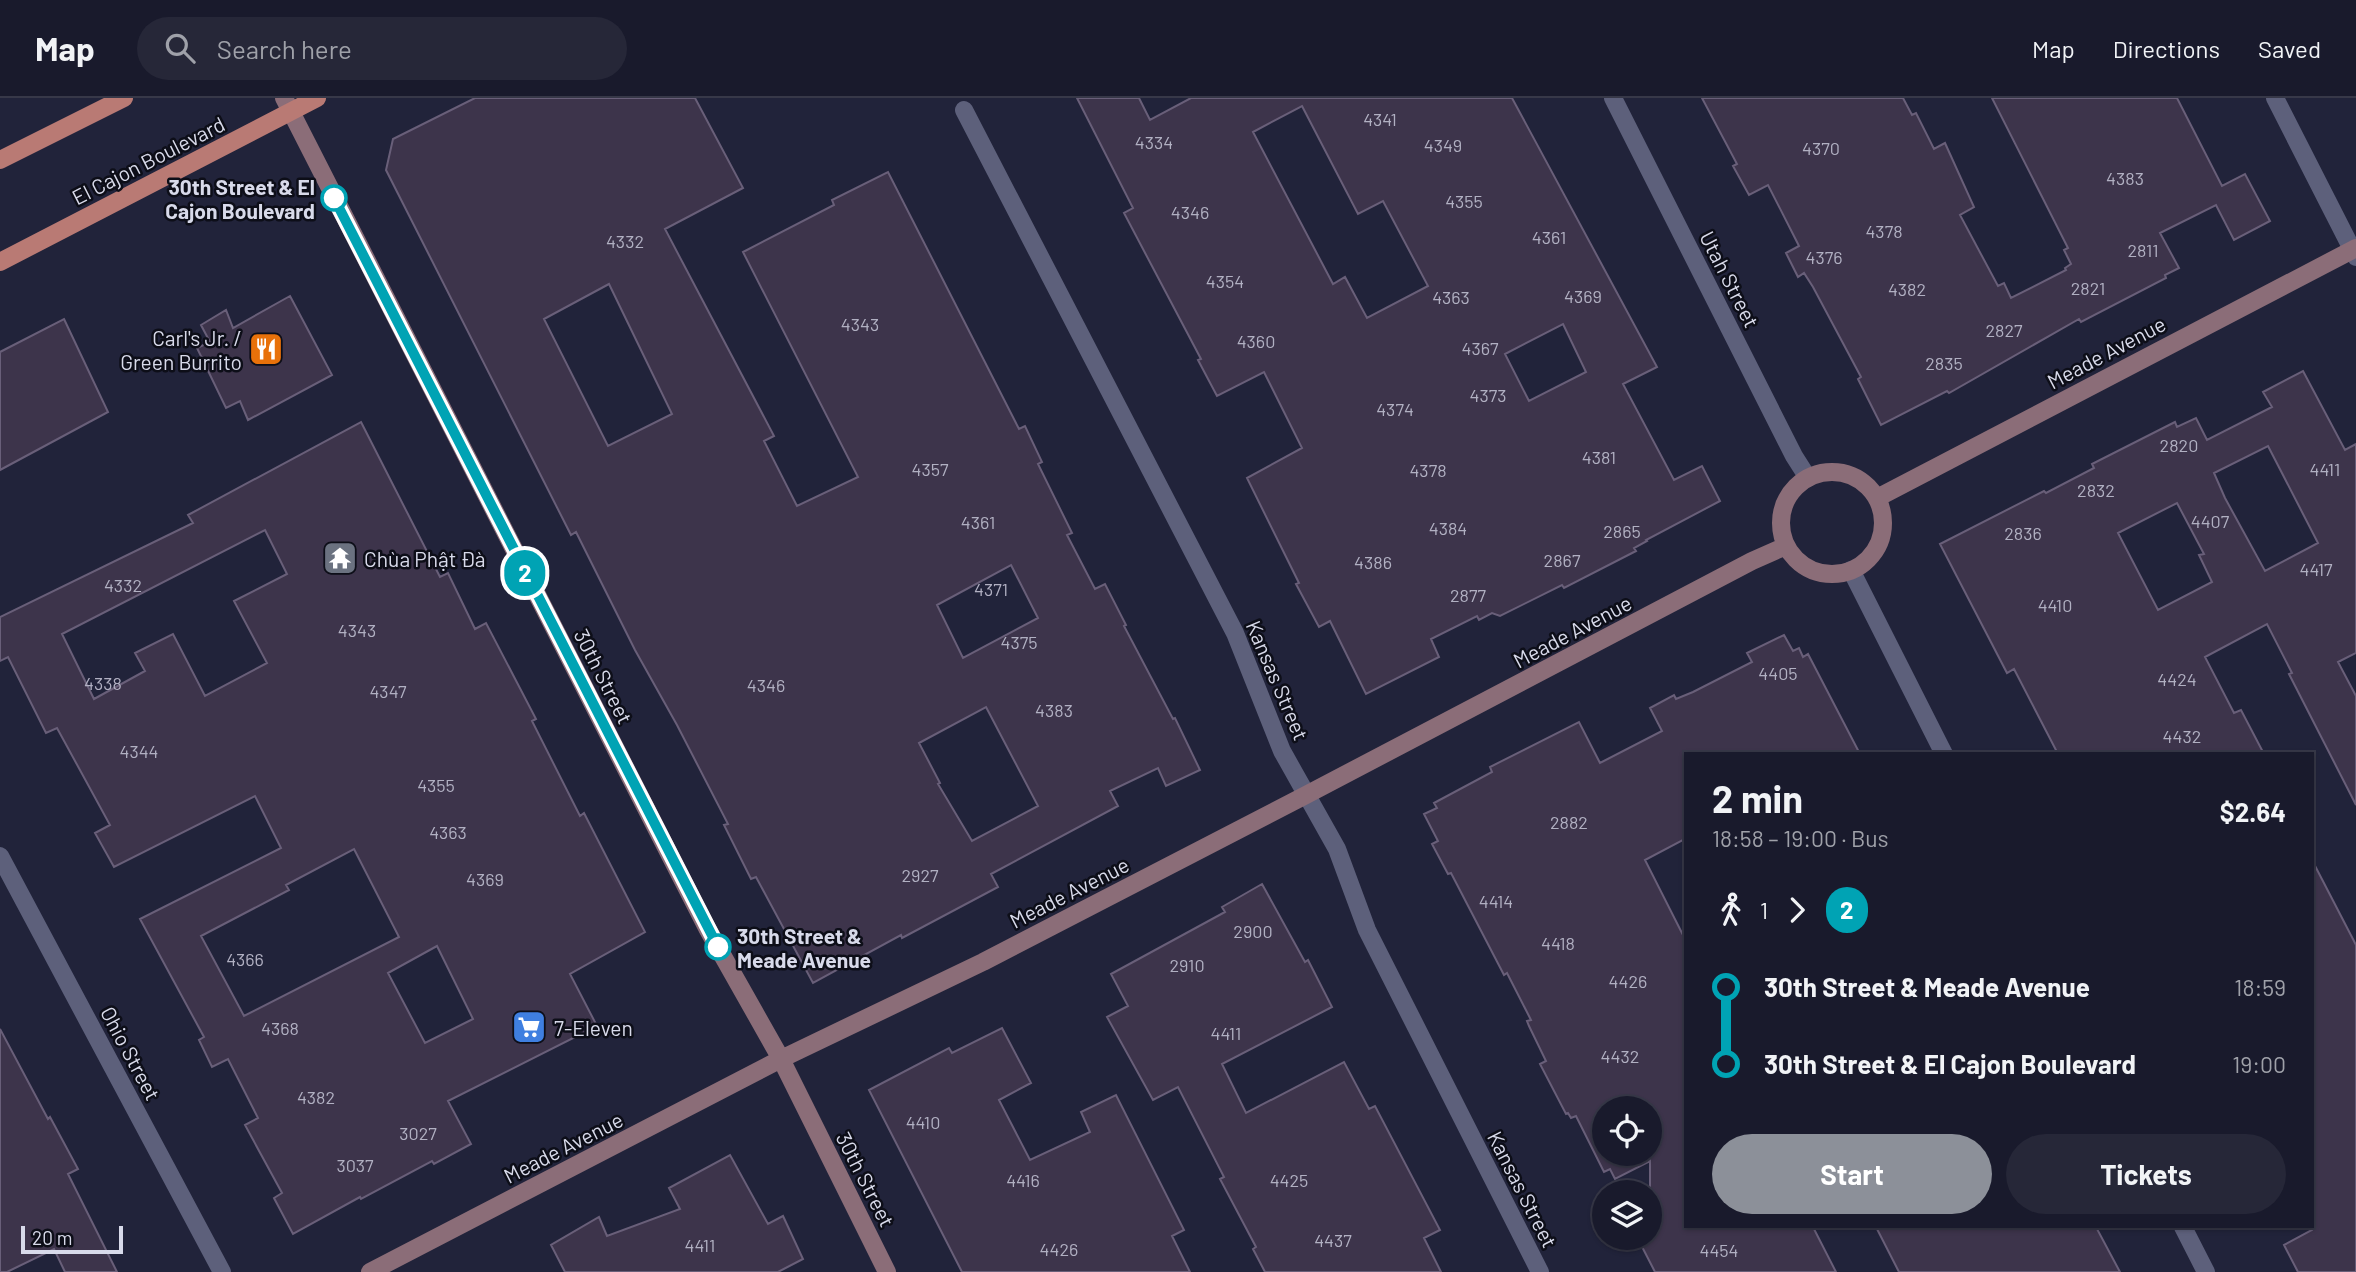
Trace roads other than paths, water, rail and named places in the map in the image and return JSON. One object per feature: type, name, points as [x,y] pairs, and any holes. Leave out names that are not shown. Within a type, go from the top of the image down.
[{"type":"main road","points":[[0,160],[124,98]]},
{"type":"main road","name":"El Cajon Boulevard","points":[[0,262],[288,105],[317,98]]},
{"type":"main road","name":"30th Street","points":[[288,105],[707,928],[781,1059],[887,1272]]},
{"type":"main road","name":"Meade Avenue","points":[[1877,498],[2355,252]]},
{"type":"main road","points":[[1820,473],[1847,474],[1869,488],[1877,498],[1883,526],[1880,540],[1873,553],[1851,570],[1836,574],[1821,573],[1795,558],[1786,546],[1781,521],[1783,508],[1788,496],[1808,478],[1820,473]]},
{"type":"main road","name":"Meade Avenue","points":[[370,1272],[781,1059],[993,956],[1306,796],[1752,561],[1786,546]]},
{"type":"street","name":"Utah Street","points":[[1613,98],[1794,456],[1808,478]]},
{"type":"street","points":[[2275,98],[2355,252]]},
{"type":"street","name":"Kansas Street","points":[[964,110],[1235,633],[1282,751],[1337,849],[1367,930],[1540,1272]]},
{"type":"street","points":[[1851,570],[1943,752]]},
{"type":"street","name":"Ohio Street","points":[[0,856],[222,1272]]},
{"type":"street","points":[[2184,1228],[2206,1272]]},
{"type":"place","name":"30th Street & El Cajon Boulevard","points":[[334,198]]},
{"type":"place","name":"Carl's Jr. / Green Burrito","points":[[266,349]]},
{"type":"place","name":"Chùa Phật Đà","points":[[340,558]]},
{"type":"place","name":"30th Street & Meade Avenue","points":[[718,947]]},
{"type":"place","name":"7-Eleven","points":[[529,1027]]}]
